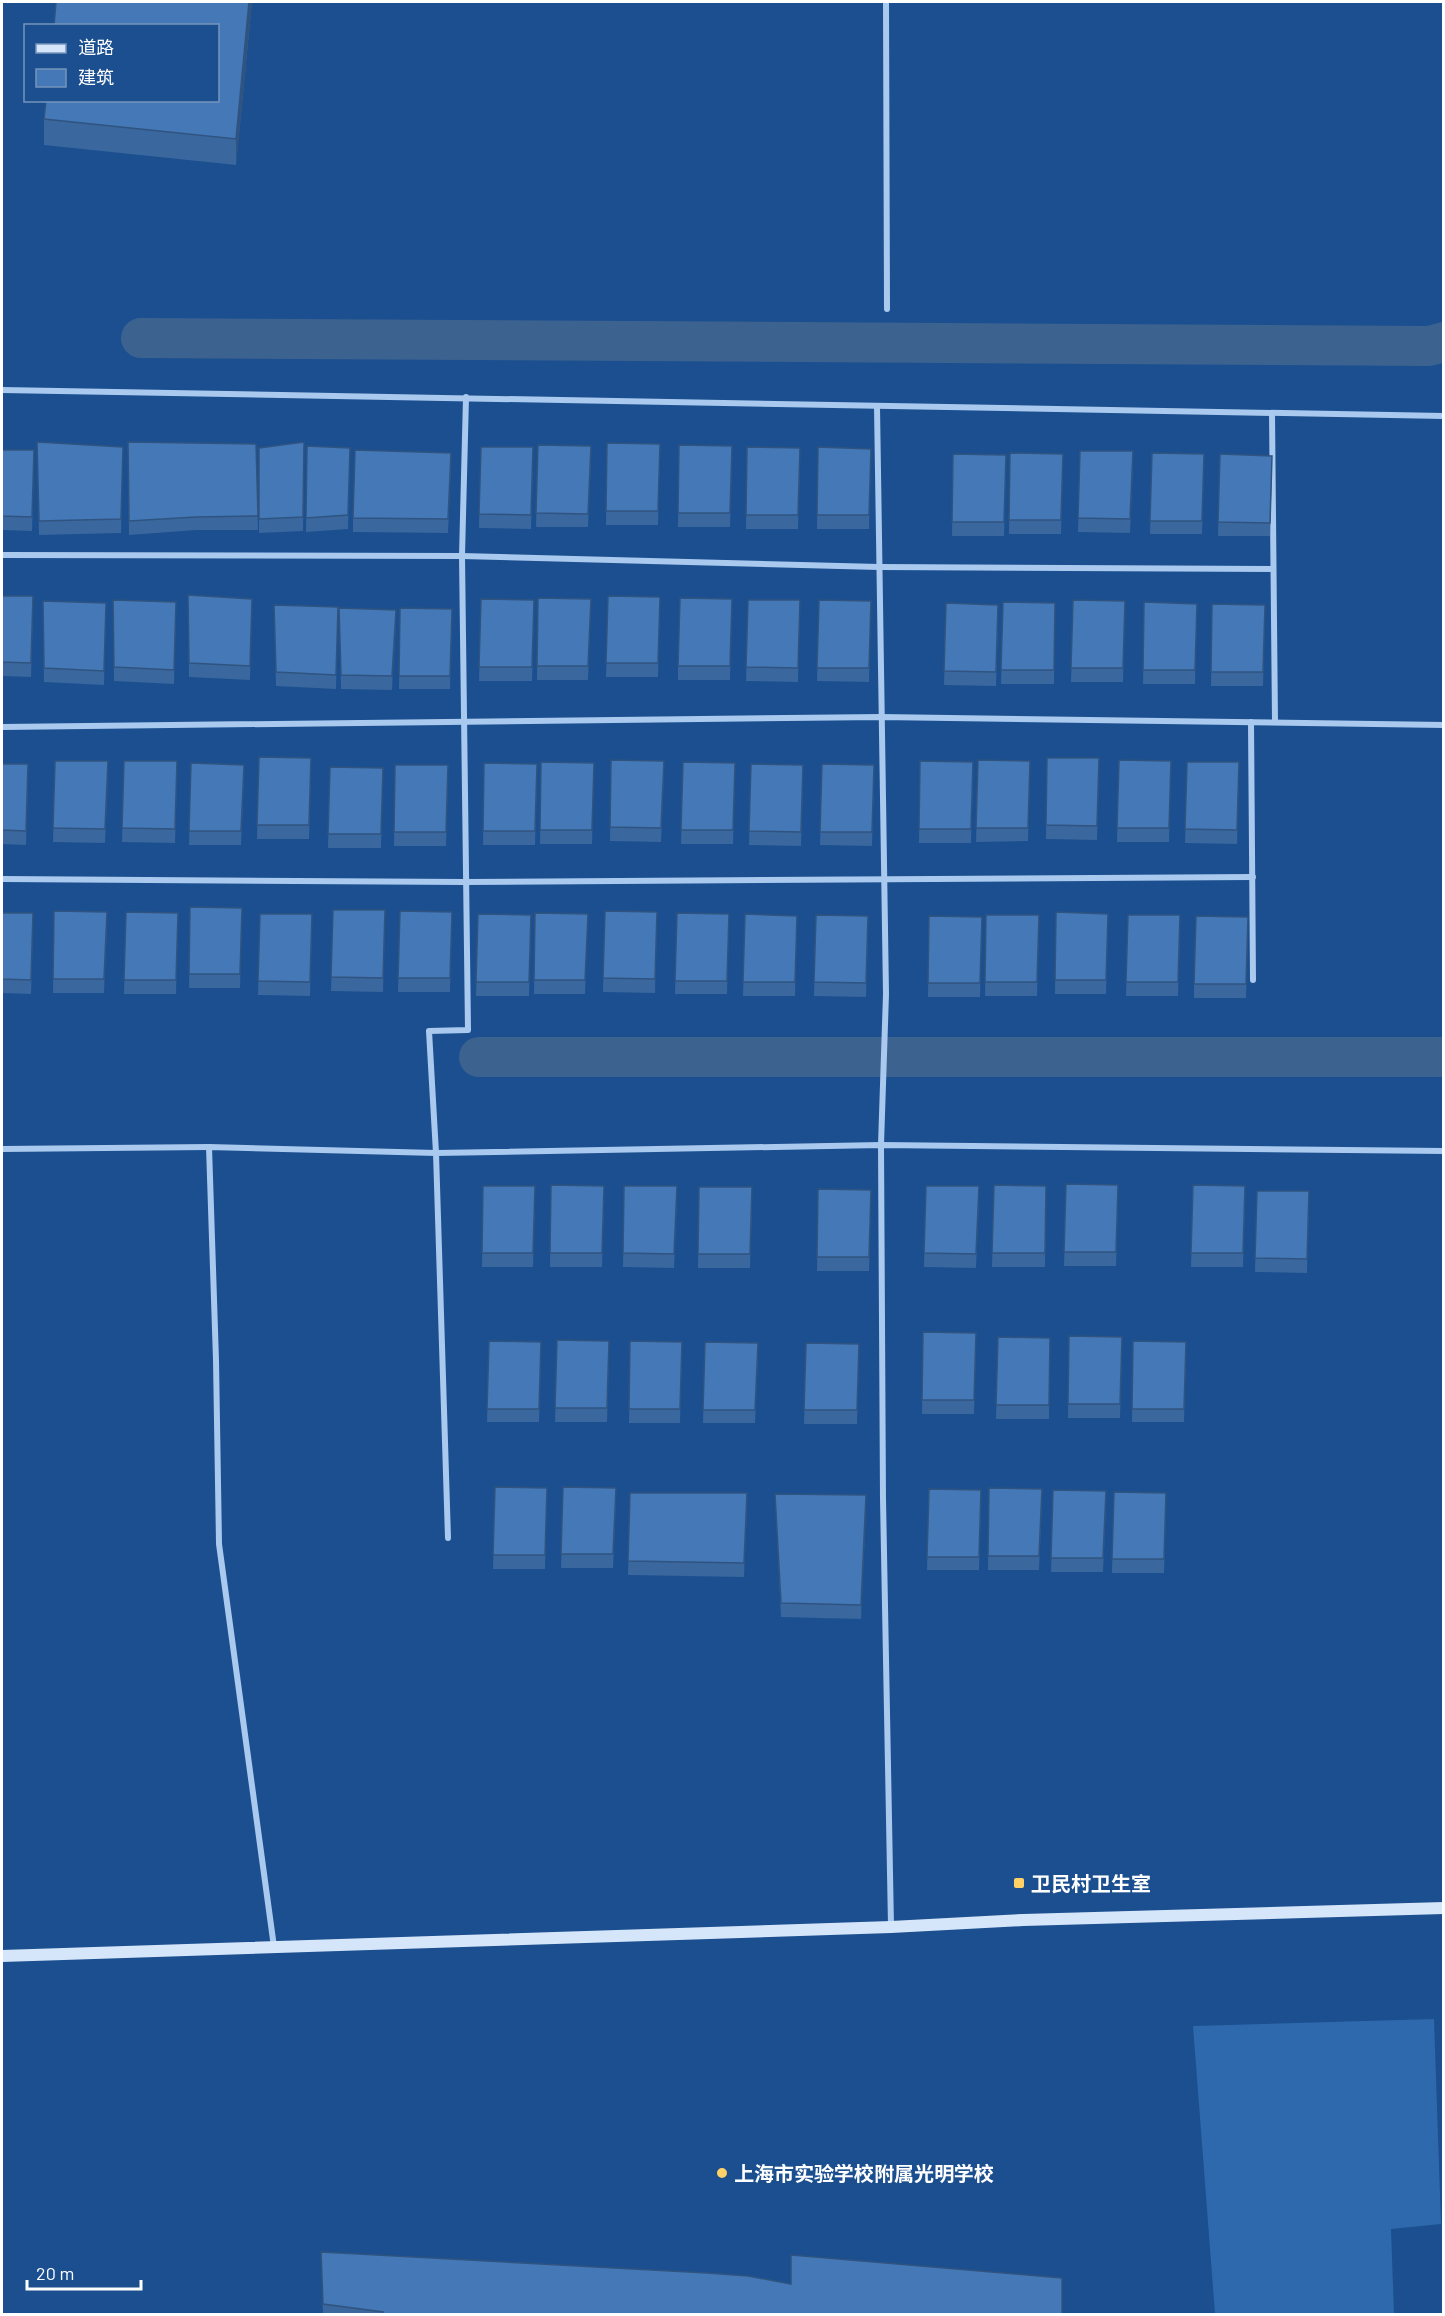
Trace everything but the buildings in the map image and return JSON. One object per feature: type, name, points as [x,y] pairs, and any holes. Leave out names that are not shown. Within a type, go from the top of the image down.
[{"type":"street","points":[[886,2],[887,309]]},
{"type":"street","points":[[2,390],[1443,416]]},
{"type":"street","points":[[448,1538],[436,1153],[429,1031],[468,1030],[462,556],[466,397]]},
{"type":"street","points":[[876,406],[886,994],[881,1145],[883,1499],[891,1927]]},
{"type":"street","points":[[1272,413],[1275,722]]},
{"type":"street","points":[[2,555],[462,556],[879,567],[1273,569]]},
{"type":"street","points":[[2,727],[881,717],[1443,725]]},
{"type":"street","points":[[1251,722],[1253,980]]},
{"type":"street","points":[[2,879],[465,882],[1252,877]]},
{"type":"street","points":[[2,1149],[209,1147],[436,1153],[881,1145],[1443,1151]]},
{"type":"street","points":[[209,1147],[219,1544],[274,1947]]},
{"type":"street","points":[[2,1956],[891,1927],[1023,1920],[1443,1908]]},
{"type":"shaded area","points":[[1434,2019],[1441,2224],[1391,2229],[1394,2314],[1215,2314],[1193,2026]]},
{"type":"waterway","points":[[141,338],[1429,346],[1444,342]]},
{"type":"waterway","points":[[479,1057],[1444,1057]]},
{"type":"place","name":"卫民村卫生室","points":[[1019,1883]]},
{"type":"place","name":"上海市实验学校附属光明学校","points":[[722,2173]]}]
